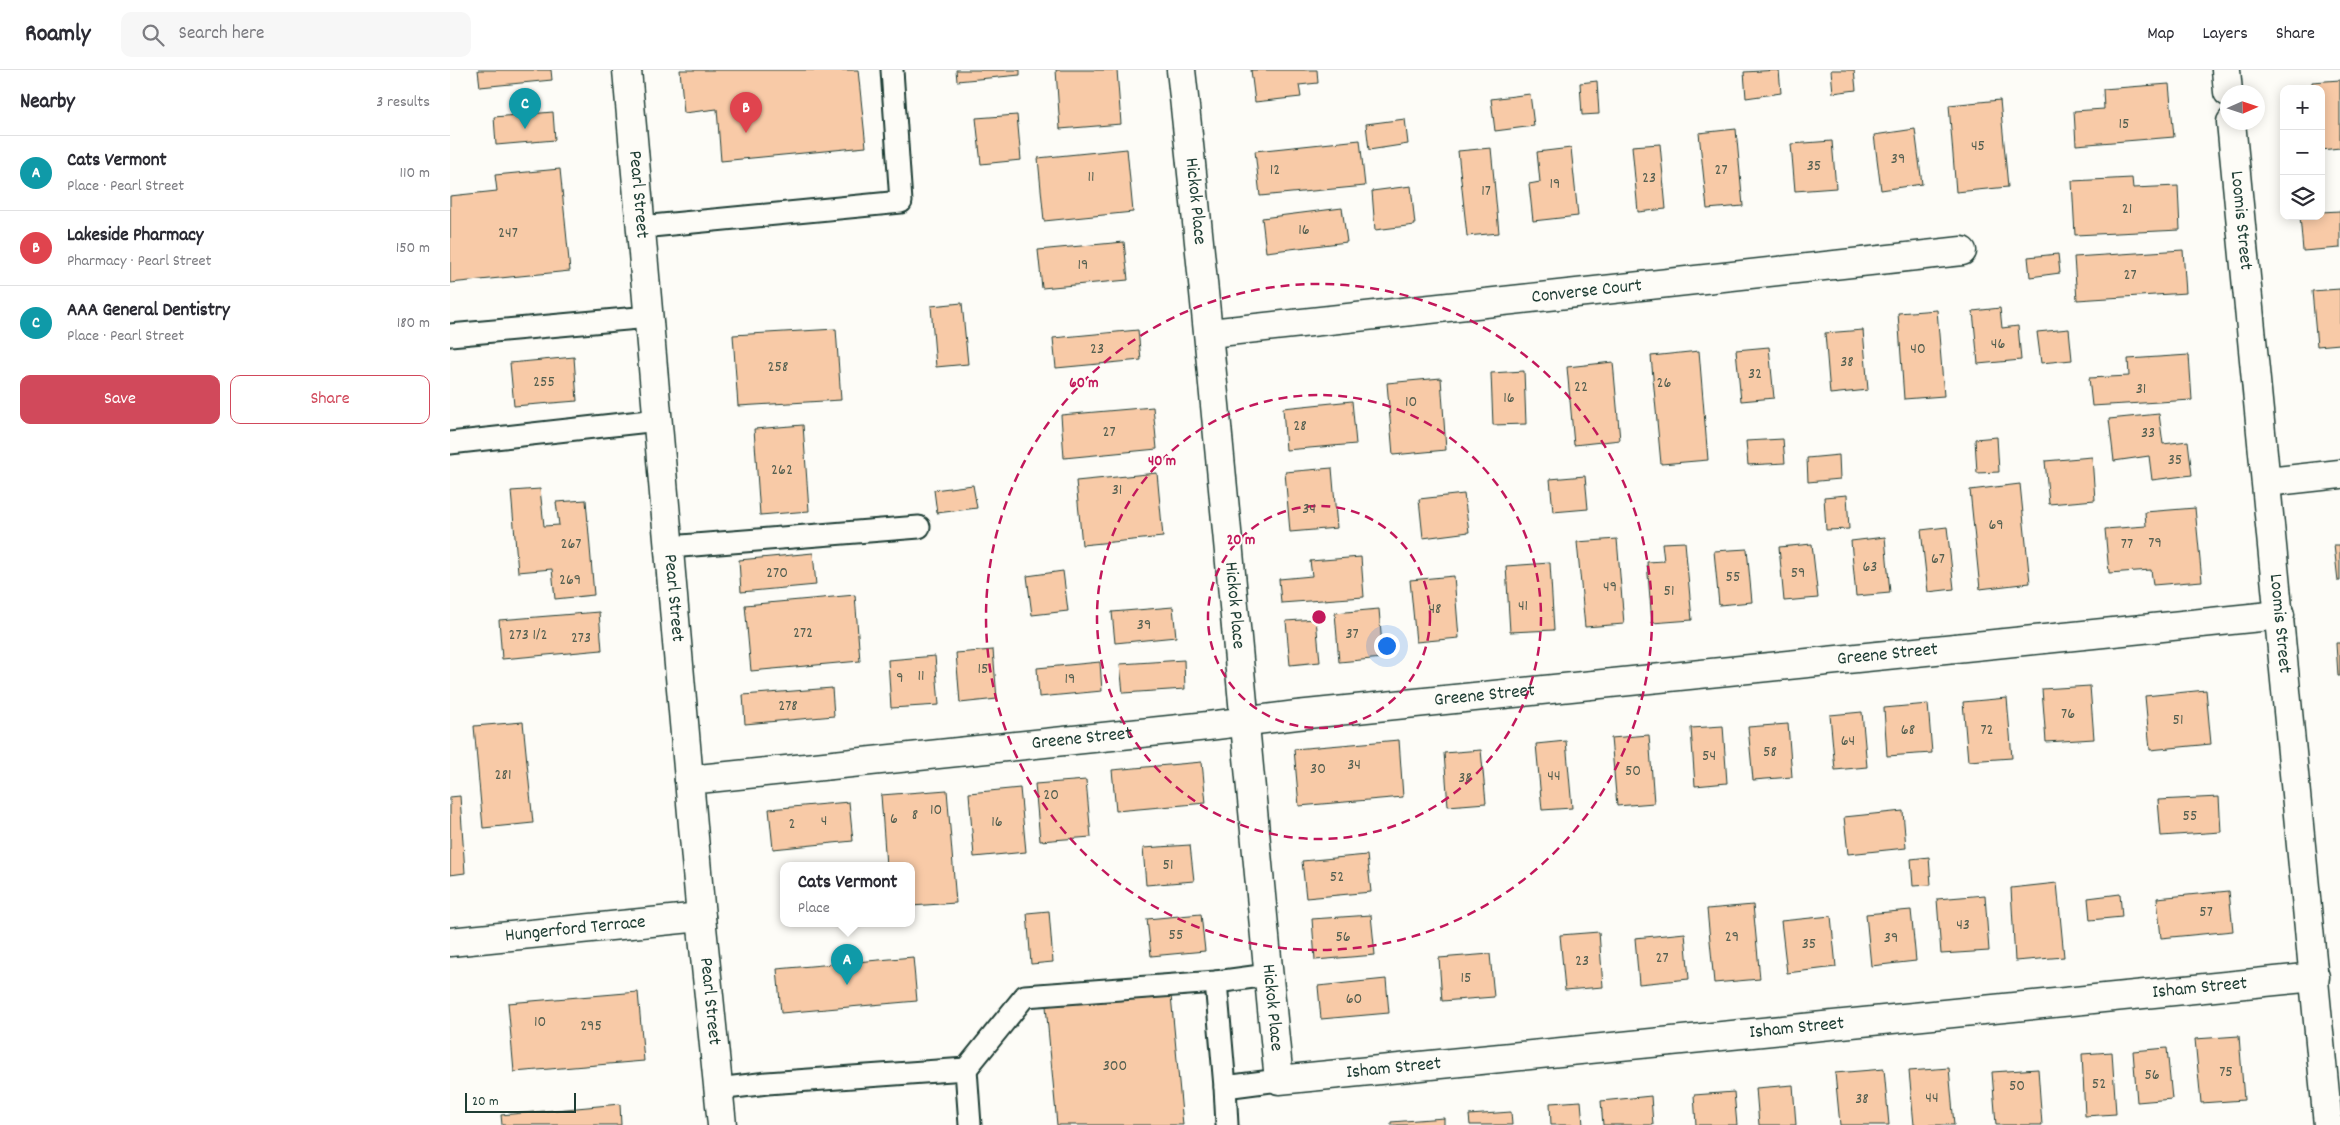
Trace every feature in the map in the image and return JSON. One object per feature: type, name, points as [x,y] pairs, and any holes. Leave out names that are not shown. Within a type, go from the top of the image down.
[{"type":"street","name":"Pearl Street","points":[[628,70],[701,917],[722,1125]]},
{"type":"street","name":"Hickok Place","points":[[1181,70],[1210,333],[1244,721],[1279,1080]]},
{"type":"street","points":[[2226,70],[2227,85]]},
{"type":"street","name":"Loomis Street","points":[[2232,130],[2315,977],[2330,1042],[2328,1125]]},
{"type":"street","name":"Converse Court","points":[[1210,333],[1962,251]]},
{"type":"street","points":[[2267,482],[2340,474]]},
{"type":"street","name":"Greene Street","points":[[689,780],[2280,615]]},
{"type":"street","name":"Hungerford Terrace","points":[[450,942],[701,917]]},
{"type":"street","name":"Isham Street","points":[[1279,1080],[2315,977]]},
{"type":"lane","points":[[641,227],[901,202],[892,70]]},
{"type":"lane","points":[[450,335],[649,317]]},
{"type":"lane","points":[[450,442],[658,420]]},
{"type":"lane","points":[[669,547],[920,527]]},
{"type":"lane","points":[[970,1125],[966,1069],[1025,996],[1216,982],[1268,975]]},
{"type":"lane","points":[[1216,982],[1227,1125]]},
{"type":"lane","points":[[718,1089],[766,1083],[966,1069]]},
{"type":"lane","points":[[1225,1087],[1279,1080]]},
{"type":"building","points":[[478,70],[551,70],[552,80],[480,87]]},
{"type":"building","points":[[680,70],[858,70],[866,147],[721,161],[717,109],[684,113]]},
{"type":"building","points":[[956,70],[1020,70],[1020,75],[957,81]]},
{"type":"building","points":[[1056,70],[1117,70],[1121,124],[1060,129]]},
{"type":"building","points":[[1251,70],[1317,70],[1318,83],[1299,85],[1301,97],[1255,102]]},
{"type":"building","points":[[1779,70],[1781,93],[1746,98],[1744,72]]},
{"type":"building","points":[[1831,70],[1854,70],[1856,90],[1833,93]]},
{"type":"building","points":[[2340,80],[2340,148],[2325,150],[2325,85],[2312,85],[2312,82]]},
{"type":"building","points":[[1597,81],[1599,114],[1582,115],[1580,83]]},
{"type":"building","points":[[2169,84],[2174,137],[2076,145],[2074,111],[2104,109],[2103,89]]},
{"type":"building","points":[[1530,94],[1534,126],[1495,131],[1491,99]]},
{"type":"building","points":[[2000,100],[2008,187],[1956,192],[1949,105]]},
{"type":"building","points":[[553,112],[555,140],[496,145],[494,117]]},
{"type":"building","points":[[1017,115],[1021,160],[981,164],[976,118]]},
{"type":"building","points":[[1405,119],[1408,144],[1369,150],[1366,124]]},
{"type":"building","points":[[1736,129],[1743,206],[1707,209],[1699,133]]},
{"type":"building","points":[[1915,129],[1922,184],[1881,190],[1874,135]]},
{"type":"building","points":[[1360,140],[1365,186],[1260,196],[1255,151]]},
{"type":"building","points":[[1832,141],[1836,188],[1795,191],[1791,144]]},
{"type":"building","points":[[1660,144],[1666,209],[1638,212],[1632,146]]},
{"type":"building","points":[[1491,148],[1499,233],[1467,236],[1458,151]]},
{"type":"building","points":[[1571,148],[1578,216],[1533,221],[1529,184],[1540,182],[1537,152]]},
{"type":"building","points":[[1127,149],[1133,212],[1044,221],[1038,158]]},
{"type":"building","points":[[560,169],[570,271],[450,283],[450,196],[497,191],[495,175]]},
{"type":"building","points":[[2132,178],[2133,188],[2178,186],[2180,230],[2075,235],[2072,181]]},
{"type":"building","points":[[1411,186],[1415,225],[1375,230],[1372,191]]},
{"type":"building","points":[[1342,208],[1347,242],[1266,252],[1262,218]]},
{"type":"building","points":[[2340,211],[2340,248],[2303,251],[2300,220],[2325,220],[2325,212]]},
{"type":"building","points":[[1124,242],[1128,280],[1042,288],[1038,250]]},
{"type":"building","points":[[2183,250],[2186,293],[2077,300],[2074,257]]},
{"type":"building","points":[[2058,254],[2060,273],[2030,277],[2028,257]]},
{"type":"building","points":[[2340,289],[2340,344],[2317,346],[2312,291]]},
{"type":"building","points":[[962,303],[968,364],[936,367],[931,306]]},
{"type":"building","points":[[2000,308],[2002,328],[2018,326],[2021,360],[1978,364],[1973,311]]},
{"type":"building","points":[[1937,310],[1944,396],[1904,399],[1898,313]]},
{"type":"building","points":[[836,329],[841,400],[738,406],[733,335]]},
{"type":"building","points":[[2069,329],[2072,360],[2041,363],[2037,332]]},
{"type":"building","points":[[1138,330],[1141,360],[1056,368],[1053,338]]},
{"type":"building","points":[[1863,330],[1868,390],[1830,394],[1825,333]]},
{"type":"building","points":[[1769,347],[1774,398],[1741,401],[1736,350]]},
{"type":"building","points":[[1699,351],[1708,460],[1661,464],[1651,356]]},
{"type":"building","points":[[2189,355],[2192,400],[2092,406],[2089,378],[2129,376],[2128,359]]},
{"type":"building","points":[[574,357],[577,401],[514,406],[510,363]]},
{"type":"building","points":[[1613,362],[1620,440],[1574,445],[1567,367]]},
{"type":"building","points":[[1524,371],[1526,424],[1493,425],[1491,373]]},
{"type":"building","points":[[1441,378],[1446,450],[1393,455],[1387,383]]},
{"type":"building","points":[[1352,401],[1356,444],[1286,450],[1283,408]]},
{"type":"building","points":[[1153,407],[1157,449],[1064,458],[1061,415]]},
{"type":"building","points":[[2159,414],[2163,444],[2188,441],[2192,475],[2152,480],[2149,456],[2114,461],[2109,419]]},
{"type":"building","points":[[803,425],[809,511],[760,515],[754,429]]},
{"type":"building","points":[[1997,437],[1999,472],[1977,473],[1975,439]]},
{"type":"building","points":[[1783,439],[1785,463],[1748,465],[1746,441]]},
{"type":"building","points":[[1839,455],[1840,479],[1808,482],[1807,458]]},
{"type":"building","points":[[2092,457],[2095,500],[2049,504],[2045,461]]},
{"type":"building","points":[[1332,468],[1337,528],[1290,532],[1285,472]]},
{"type":"building","points":[[1157,473],[1163,537],[1082,545],[1076,481]]},
{"type":"building","points":[[1585,476],[1588,509],[1553,512],[1550,479]]},
{"type":"building","points":[[2020,484],[2030,583],[1980,589],[1970,490]]},
{"type":"building","points":[[973,485],[977,508],[937,513],[934,490]]},
{"type":"building","points":[[540,489],[544,526],[559,525],[556,502],[586,500],[594,595],[555,599],[552,569],[518,572],[511,491]]},
{"type":"building","points":[[1464,494],[1469,532],[1423,538],[1419,499]]},
{"type":"building","points":[[1847,495],[1849,529],[1826,530],[1824,497]]},
{"type":"building","points":[[2195,508],[2202,581],[2153,585],[2151,570],[2109,573],[2105,529],[2146,526],[2145,512]]},
{"type":"building","points":[[1947,527],[1954,589],[1928,592],[1921,530]]},
{"type":"building","points":[[1885,537],[1890,593],[1856,596],[1851,541]]},
{"type":"building","points":[[1617,539],[1624,624],[1585,627],[1577,542]]},
{"type":"building","points":[[1685,542],[1692,620],[1652,623],[1647,562],[1664,561],[1662,543]]},
{"type":"building","points":[[1812,544],[1818,598],[1784,601],[1779,547]]},
{"type":"building","points":[[2334,545],[2340,545],[2340,581],[2338,581]]},
{"type":"building","points":[[1747,549],[1752,602],[1719,605],[1714,551]]},
{"type":"building","points":[[813,553],[816,585],[741,592],[739,560]]},
{"type":"building","points":[[1361,557],[1364,597],[1281,603],[1279,579],[1312,576],[1310,561]]},
{"type":"building","points":[[1550,563],[1554,630],[1510,632],[1506,566]]},
{"type":"building","points":[[1063,571],[1068,611],[1032,615],[1027,576]]},
{"type":"building","points":[[1454,576],[1459,638],[1416,642],[1410,580]]},
{"type":"building","points":[[855,595],[860,661],[751,671],[745,605]]},
{"type":"building","points":[[1173,607],[1176,637],[1115,643],[1112,612]]},
{"type":"building","points":[[1379,609],[1383,658],[1339,662],[1335,613]]},
{"type":"building","points":[[599,612],[602,650],[502,659],[499,620]]},
{"type":"building","points":[[1316,619],[1320,662],[1290,665],[1286,621]]},
{"type":"building","points":[[2336,643],[2340,643],[2340,676],[2338,676]]},
{"type":"building","points":[[993,650],[997,699],[960,703],[956,653]]},
{"type":"building","points":[[935,656],[939,705],[891,708],[888,660]]},
{"type":"building","points":[[1184,660],[1185,689],[1123,693],[1120,664]]},
{"type":"building","points":[[1100,662],[1102,691],[1039,697],[1037,668]]},
{"type":"building","points":[[2090,686],[2094,739],[2046,742],[2042,689]]},
{"type":"building","points":[[832,688],[834,716],[745,724],[743,695]]},
{"type":"building","points":[[2206,690],[2211,744],[2150,750],[2145,696]]},
{"type":"building","points":[[2007,698],[2012,758],[1968,761],[1963,702]]},
{"type":"building","points":[[1928,704],[1932,753],[1887,756],[1884,708]]},
{"type":"building","points":[[1862,712],[1867,767],[1835,770],[1830,715]]},
{"type":"building","points":[[523,722],[533,823],[483,828],[474,726]]},
{"type":"building","points":[[1788,724],[1792,777],[1753,780],[1748,727]]},
{"type":"building","points":[[1723,726],[1727,783],[1695,786],[1691,728]]},
{"type":"building","points":[[1649,735],[1654,803],[1617,806],[1611,738]]},
{"type":"building","points":[[1399,740],[1403,797],[1299,806],[1294,749]]},
{"type":"building","points":[[1566,741],[1572,808],[1542,810],[1536,744]]},
{"type":"building","points":[[1481,750],[1486,803],[1448,806],[1444,753]]},
{"type":"building","points":[[1202,762],[1206,803],[1116,811],[1112,770]]},
{"type":"building","points":[[1086,780],[1091,837],[1040,841],[1035,784]]},
{"type":"building","points":[[1020,788],[1026,852],[974,857],[969,793]]},
{"type":"building","points":[[947,790],[956,903],[915,906],[915,862],[886,862],[881,795]]},
{"type":"building","points":[[460,796],[465,873],[450,875],[450,797]]},
{"type":"building","points":[[2219,797],[2221,832],[2161,836],[2158,800]]},
{"type":"building","points":[[849,802],[853,841],[773,849],[769,809]]},
{"type":"building","points":[[1903,811],[1906,848],[1848,854],[1844,817]]},
{"type":"building","points":[[1190,845],[1194,881],[1146,885],[1143,848]]},
{"type":"building","points":[[1367,855],[1371,892],[1306,898],[1302,861]]},
{"type":"building","points":[[1929,857],[1931,885],[1913,886],[1911,859]]},
{"type":"building","points":[[2057,883],[2064,957],[2015,961],[2011,888]]},
{"type":"building","points":[[2229,891],[2233,931],[2161,938],[2157,898]]},
{"type":"building","points":[[2120,894],[2122,917],[2090,920],[2088,898]]},
{"type":"building","points":[[1985,895],[1989,951],[1941,954],[1937,899]]},
{"type":"building","points":[[1753,905],[1760,979],[1714,983],[1707,909]]},
{"type":"building","points":[[1911,910],[1916,961],[1871,966],[1866,914]]},
{"type":"building","points":[[1049,911],[1053,962],[1031,964],[1027,913]]},
{"type":"building","points":[[1201,914],[1205,951],[1151,956],[1147,919]]},
{"type":"building","points":[[1371,915],[1375,955],[1315,960],[1312,919]]},
{"type":"building","points":[[1831,916],[1836,967],[1787,973],[1781,921]]},
{"type":"building","points":[[1599,932],[1603,987],[1565,990],[1560,935]]},
{"type":"building","points":[[1685,933],[1689,979],[1639,984],[1635,938]]},
{"type":"building","points":[[1490,954],[1494,997],[1442,1001],[1439,958]]},
{"type":"building","points":[[913,957],[917,1001],[781,1013],[777,969]]},
{"type":"building","points":[[1386,979],[1389,1013],[1321,1019],[1318,986]]},
{"type":"building","points":[[638,992],[644,1061],[514,1072],[508,1003]]},
{"type":"building","points":[[1171,995],[1183,1125],[1057,1125],[1046,1006]]},
{"type":"building","points":[[2239,1036],[2244,1100],[2201,1103],[2195,1039]]},
{"type":"building","points":[[2167,1048],[2172,1099],[2137,1102],[2133,1051]]},
{"type":"building","points":[[2112,1052],[2116,1114],[2085,1116],[2082,1054]]},
{"type":"building","points":[[1949,1068],[1954,1125],[1914,1125],[1909,1071]]},
{"type":"building","points":[[1884,1069],[1889,1125],[1840,1125],[1835,1073]]},
{"type":"building","points":[[2038,1069],[2042,1125],[1996,1125],[1992,1072]]},
{"type":"building","points":[[1793,1085],[1796,1125],[1759,1125],[1756,1088]]},
{"type":"building","points":[[1734,1092],[1737,1125],[1696,1125],[1694,1095]]},
{"type":"building","points":[[1651,1096],[1653,1125],[1603,1125],[1601,1101]]},
{"type":"building","points":[[1581,1101],[1583,1125],[1551,1125],[1550,1103]]},
{"type":"building","points":[[620,1104],[621,1125],[502,1125],[501,1115]]},
{"type":"building","points":[[1511,1112],[1512,1125],[1470,1125],[1469,1115]]},
{"type":"building","points":[[1444,1118],[1444,1125],[1391,1125],[1391,1122]]},
{"type":"place","name":"AAA General Dentistry","points":[[525,129]]},
{"type":"place","name":"Lakeside Pharmacy","points":[[746,133]]},
{"type":"place","name":"Cats Vermont","points":[[847,985]]}]
